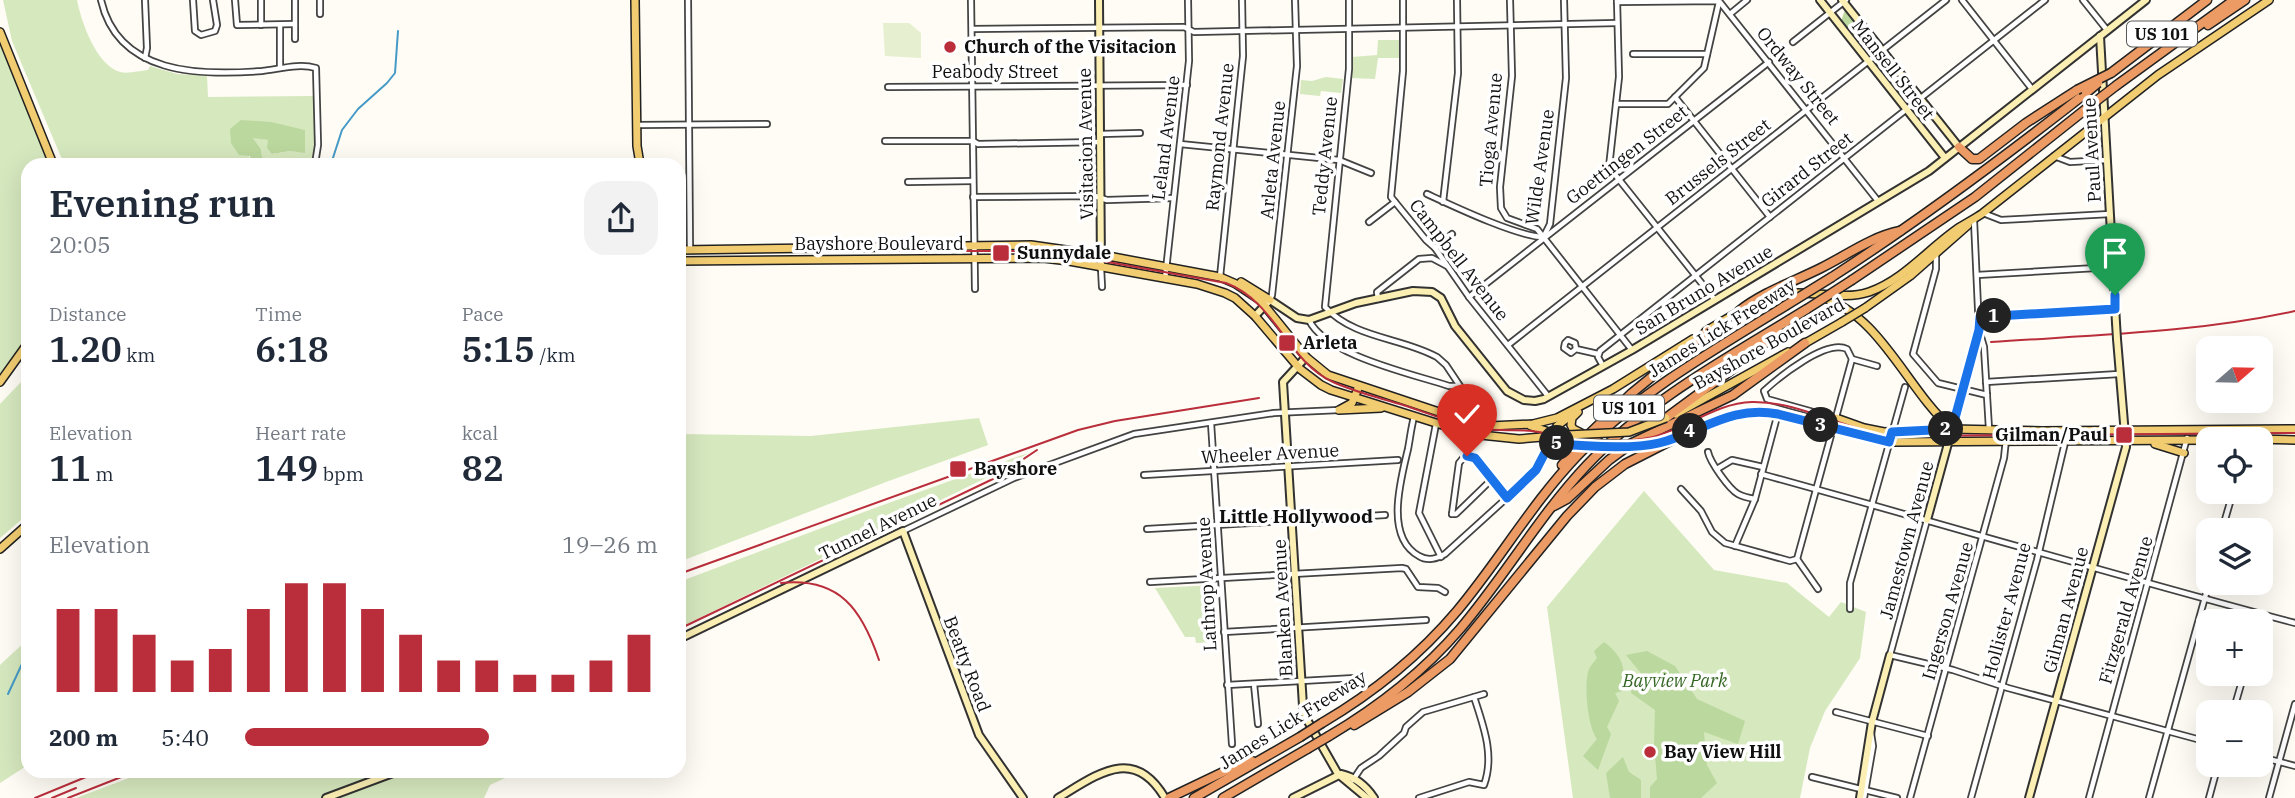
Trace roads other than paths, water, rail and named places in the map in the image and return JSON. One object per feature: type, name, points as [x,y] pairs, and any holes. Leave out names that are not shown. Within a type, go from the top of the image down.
[{"type":"highway","name":"US 101","points":[[2082,91],[2111,73],[2207,0]]},
{"type":"highway","name":"James Lick Freeway","points":[[1223,798],[1329,736],[1394,691],[1446,645],[1586,466],[1637,419],[1676,390],[1852,280],[1975,197],[2117,85],[2234,0]]},
{"type":"highway","points":[[2184,38],[2203,29],[2245,0]]},
{"type":"highway","name":"James Lick Freeway","points":[[1194,798],[1300,737],[1384,681],[1435,635],[1468,597],[1539,501],[1585,448],[1629,408],[1677,373],[1832,277],[1902,230],[1998,162],[2082,91]]},
{"type":"highway","points":[[1959,147],[1972,159],[1979,159],[2026,124],[2082,91]]},
{"type":"highway","points":[[1739,311],[1759,297],[1822,268],[1885,234],[1902,230]]},
{"type":"highway","points":[[1666,418],[1742,362],[1804,310]]},
{"type":"highway","points":[[1539,501],[1564,462],[1585,438],[1643,383],[1709,330]]},
{"type":"highway","points":[[1552,507],[1567,499],[1609,460],[1632,443],[1733,395],[1805,343]]},
{"type":"highway","points":[[1329,736],[1372,716],[1442,666],[1465,643],[1567,516],[1595,487],[1625,464],[1678,437]]},
{"type":"highway","points":[[1169,797],[1238,765],[1265,757]]},
{"type":"main road","points":[[635,0],[635,158]]},
{"type":"main road","name":"Bayshore Boulevard","points":[[686,250],[1031,245],[1220,277],[1268,303],[1306,357],[1328,375],[1474,423],[1490,426],[1541,423],[1558,418],[1613,389],[1739,311],[1774,297],[1798,293],[1847,295],[1868,292],[1890,281],[1983,213],[2158,75],[2269,0]]},
{"type":"main road","points":[[0,32],[51,158]]},
{"type":"main road","points":[[637,146],[639,158]]},
{"type":"main road","name":"Bayshore Boulevard","points":[[686,261],[1053,259],[1216,289],[1235,298],[1255,316],[1297,365],[1321,385],[1385,408],[1479,436],[1553,440],[1574,433],[1629,432],[1666,418],[1865,308],[1902,282],[1973,220]]},
{"type":"main road","points":[[1798,293],[1830,299],[1864,323],[1952,429]]},
{"type":"main road","points":[[0,382],[21,352]]},
{"type":"main road","points":[[0,373],[16,359]]},
{"type":"main road","points":[[1339,410],[1348,407],[1359,386]]},
{"type":"main road","points":[[1553,440],[1559,423],[1613,389]]},
{"type":"main road","points":[[1339,410],[1385,408]]},
{"type":"main road","points":[[1553,440],[1645,445],[1678,437],[1733,414],[1763,411],[1889,442],[2196,441]]},
{"type":"main road","points":[[1574,433],[1570,422],[1577,412]]},
{"type":"main road","points":[[1836,418],[1864,428],[1892,432],[1952,429],[2196,430]]},
{"type":"main road","points":[[1520,425],[1543,429],[1553,440]]},
{"type":"main road","points":[[2273,429],[2295,429]]},
{"type":"main road","points":[[2273,439],[2295,440]]},
{"type":"main road","points":[[2144,441],[2184,453]]},
{"type":"main road","points":[[0,549],[21,530]]},
{"type":"street","points":[[101,0],[106,18],[116,34],[145,58],[166,67],[191,71],[316,68],[316,158]]},
{"type":"street","points":[[145,0],[145,58]]},
{"type":"street","points":[[193,0],[195,31],[201,35],[215,31],[213,0]]},
{"type":"street","points":[[235,0],[237,24],[295,24]]},
{"type":"street","points":[[295,0],[295,39]]},
{"type":"street","points":[[320,0],[320,14]]},
{"type":"street","points":[[688,0],[690,250]]},
{"type":"street","points":[[971,0],[975,289]]},
{"type":"street","name":"Visitacion Avenue","points":[[1099,0],[1102,287]]},
{"type":"street","name":"Leland Avenue","points":[[1165,280],[1187,85],[1188,0]]},
{"type":"street","name":"Raymond Avenue","points":[[1220,277],[1242,64],[1242,0]]},
{"type":"street","name":"Arleta Avenue","points":[[1268,303],[1272,295],[1297,66],[1295,0]]},
{"type":"street","name":"Teddy Avenue","points":[[1330,313],[1324,304],[1349,69],[1349,0]]},
{"type":"street","name":"Campbell Avenue","points":[[1403,0],[1403,71],[1390,192],[1395,202],[1435,248],[1469,297],[1549,397]]},
{"type":"street","points":[[1443,202],[1458,73],[1457,0]]},
{"type":"street","name":"Tioga Avenue","points":[[1510,0],[1512,76],[1500,202],[1507,218],[1537,229],[1544,237]]},
{"type":"street","name":"Wilde Avenue","points":[[1564,0],[1566,78],[1550,224],[1544,237],[1632,350]]},
{"type":"street","points":[[1730,14],[1747,0]]},
{"type":"street","name":"Mansell Street","points":[[1820,0],[1945,158]]},
{"type":"street","name":"Brussels Street","points":[[1507,345],[1946,0]]},
{"type":"street","points":[[1962,0],[2032,89]]},
{"type":"street","name":"Girard Street","points":[[1598,354],[2045,0]]},
{"type":"street","points":[[2083,0],[2107,30]]},
{"type":"street","name":"San Bruno Avenue","points":[[1549,397],[1929,171],[2146,0]]},
{"type":"street","points":[[261,1],[261,25]]},
{"type":"street","points":[[1616,104],[1668,104],[1704,68],[1719,1],[1617,1],[1619,77],[1616,104],[1609,167],[1714,300]]},
{"type":"street","name":"Ordway Street","points":[[1719,1],[1879,202]]},
{"type":"street","points":[[1793,42],[1844,1]]},
{"type":"street","name":"Mansell Street","points":[[1844,1],[1959,147]]},
{"type":"street","points":[[972,29],[1184,27],[1194,32],[1617,23]]},
{"type":"street","points":[[280,25],[280,68]]},
{"type":"street","name":"Paul Avenue","points":[[2100,36],[2123,429]]},
{"type":"street","points":[[1633,54],[1707,54]]},
{"type":"street","name":"Goettingen Street","points":[[1469,297],[1769,62]]},
{"type":"street","name":"Peabody Street","points":[[888,87],[1187,85]]},
{"type":"street","points":[[1675,97],[1770,217]]},
{"type":"street","points":[[637,125],[767,124]]},
{"type":"street","points":[[885,141],[973,141],[978,144],[1100,138],[1140,133]]},
{"type":"street","points":[[1180,145],[1339,160],[1371,173]]},
{"type":"street","points":[[2054,156],[2070,162],[2107,160]]},
{"type":"street","points":[[908,182],[973,181]]},
{"type":"street","points":[[1427,194],[1509,228],[1544,237]]},
{"type":"street","points":[[974,197],[1173,198]]},
{"type":"street","points":[[1369,222],[1395,202]]},
{"type":"street","points":[[1983,213],[2001,220],[2110,214]]},
{"type":"street","name":"Jamestown Avenue","points":[[1862,798],[1873,721],[1979,330],[1973,220]]},
{"type":"street","points":[[1435,248],[1452,234]]},
{"type":"street","points":[[1936,253],[1936,269],[1913,351],[1914,357],[1934,380],[1987,395]]},
{"type":"street","points":[[1378,299],[1377,292],[1419,259],[1432,258],[1448,267]]},
{"type":"street","points":[[1977,275],[2113,267]]},
{"type":"street","points":[[1255,316],[1268,303],[1291,315],[1309,320],[1356,303],[1418,290],[1438,295],[1455,326],[1507,391],[1517,398],[1530,401],[1549,397]]},
{"type":"street","points":[[1980,317],[2115,309]]},
{"type":"street","points":[[1309,320],[1320,336],[1345,351],[1450,386],[1460,386],[1446,365],[1432,354],[1350,327],[1330,313]]},
{"type":"street","points":[[1979,330],[1984,347],[1990,430]]},
{"type":"street","points":[[1797,559],[1834,428],[1852,359],[1847,349],[1842,347],[1817,354],[1803,361],[1763,394],[1767,399],[1836,418]]},
{"type":"street","points":[[1576,349],[1598,354],[1603,366]]},
{"type":"street","name":"Blanken Avenue","points":[[1306,357],[1283,382],[1301,681],[1306,718],[1338,774]]},
{"type":"street","points":[[1852,359],[1877,366]]},
{"type":"street","points":[[1986,382],[2119,374]]},
{"type":"street","points":[[1850,609],[1850,583],[1905,387]]},
{"type":"street","name":"Tunnel Avenue","points":[[686,636],[1006,481],[1134,434],[1285,412],[1339,410]]},
{"type":"street","points":[[1735,546],[1755,499],[1778,414]]},
{"type":"street","points":[[1414,417],[1398,493],[1399,523],[1404,539],[1412,551],[1422,558],[1441,556],[1507,498],[1536,470],[1553,440]]},
{"type":"street","name":"Lathrop Avenue","points":[[1211,423],[1232,744]]},
{"type":"street","points":[[1436,424],[1419,513],[1441,556]]},
{"type":"street","name":"Gilman Avenue","points":[[2029,798],[2126,447],[2123,429]]},
{"type":"street","name":"Ingerson Avenue","points":[[1910,798],[2004,458],[2007,430]]},
{"type":"street","name":"Hollister Avenue","points":[[1970,798],[2038,553],[2068,430]]},
{"type":"street","name":"Fitzgerald Avenue","points":[[2089,798],[2184,453],[2187,430]]},
{"type":"street","points":[[1707,452],[1733,491],[1740,496],[1755,499]]},
{"type":"street","points":[[1491,480],[1456,514],[1452,514],[1459,463],[1461,458],[1467,456],[1475,458],[1507,498]]},
{"type":"street","name":"Wheeler Avenue","points":[[1144,475],[1398,460]]},
{"type":"street","points":[[1717,469],[1732,460],[1763,467]]},
{"type":"street","points":[[1761,474],[2242,609]]},
{"type":"street","points":[[1681,489],[1701,511],[1712,532],[1725,543],[1790,561],[1797,559]]},
{"type":"street","points":[[1453,500],[1458,505],[1467,503]]},
{"type":"street","points":[[1147,528],[1385,515]]},
{"type":"street","name":"Beatty Road","points":[[903,531],[978,732],[1023,798]]},
{"type":"street","points":[[1797,559],[1818,589]]},
{"type":"street","points":[[1150,582],[1402,568],[1406,569],[1418,587],[1438,588],[1445,592]]},
{"type":"street","points":[[2148,798],[2205,595]]},
{"type":"street","points":[[2273,618],[2295,624]]},
{"type":"street","points":[[1224,632],[1426,620]]},
{"type":"street","points":[[1890,655],[2196,739]]},
{"type":"street","points":[[1227,685],[1355,678]]},
{"type":"street","points":[[1254,684],[1258,724]]},
{"type":"street","points":[[1352,781],[1361,768],[1379,757],[1423,712],[1484,694]]},
{"type":"street","points":[[1419,798],[1469,782],[1484,785],[1489,771],[1487,739],[1474,696]]},
{"type":"street","points":[[2269,798],[2295,704]]},
{"type":"street","points":[[1836,712],[1928,736]]},
{"type":"street","points":[[2273,760],[2295,766]]},
{"type":"street","points":[[1058,798],[1108,770],[1124,767],[1147,774],[1169,797]]},
{"type":"street","points":[[1293,798],[1338,774],[1368,789],[1374,798]]},
{"type":"street","points":[[1812,777],[1897,798]]},
{"type":"street","points":[[2209,798],[2215,777]]},
{"type":"street","points":[[326,798],[380,778]]},
{"type":"street","points":[[1352,781],[1367,798]]},
{"type":"waterway","points":[[333,158],[342,130],[358,109],[395,73],[398,31]]},
{"type":"waterway","points":[[8,694],[21,666]]},
{"type":"tram line","points":[[890,251],[1046,251],[1226,283],[1257,304],[1304,360],[1333,382],[1451,421],[1486,429],[1532,431],[1604,441],[1633,440],[1674,430],[1725,407],[1752,402],[1787,406],[1891,436],[2295,433]]},
{"type":"railway","points":[[1991,342],[2181,329],[2295,311]]},
{"type":"railway","points":[[686,571],[1078,430],[1115,421],[1259,398]]},
{"type":"railway","points":[[686,626],[995,478],[1037,450]]},
{"type":"railway","points":[[781,583],[819,585],[846,600],[865,626],[879,660]]},
{"type":"railway","points":[[35,798],[84,778]]},
{"type":"railway","points":[[68,798],[119,778]]},
{"type":"railway","points":[[52,798],[76,788]]},
{"type":"place","name":"Church of the Visitacion","points":[[950,47]]},
{"type":"place","name":"Sunnydale","points":[[1001,253]]},
{"type":"place","name":"Arleta","points":[[1287,343]]},
{"type":"place","name":"Gilman/Paul","points":[[2124,435]]},
{"type":"place","name":"Bayshore","points":[[958,469]]},
{"type":"place","name":"Bay View Hill","points":[[1650,752]]},
{"type":"district","name":"Little Hollywood","points":[[1296,516]]},
{"type":"park label","name":"Bayview Park","points":[[1675,681]]}]
